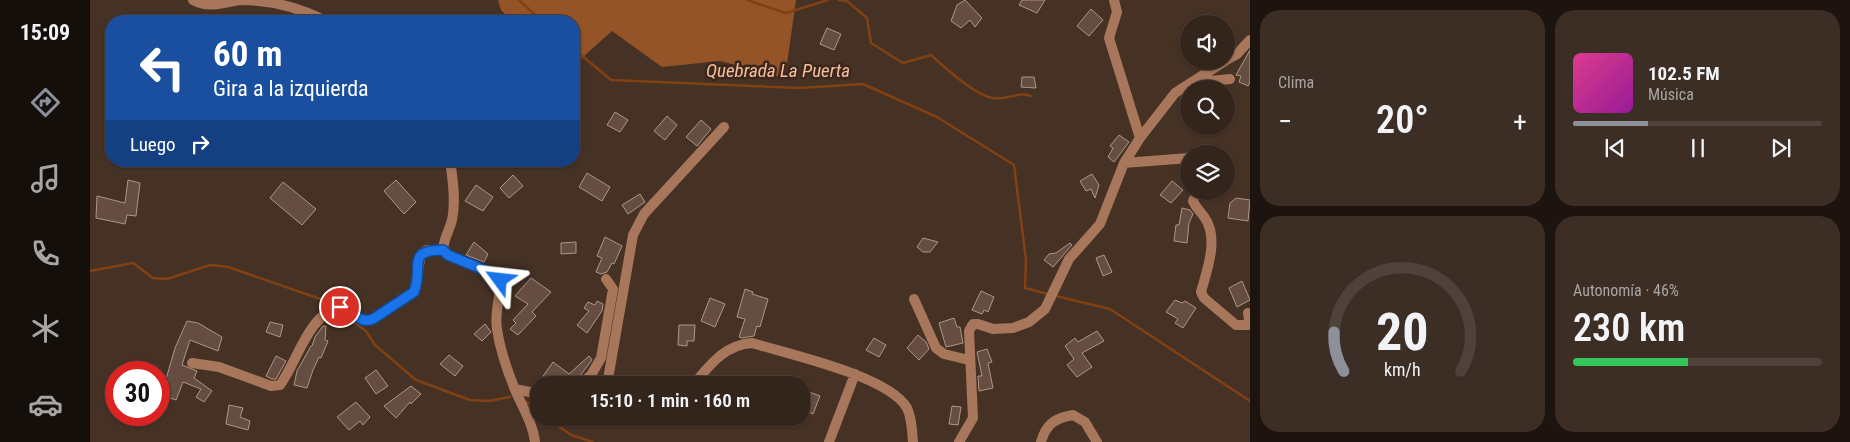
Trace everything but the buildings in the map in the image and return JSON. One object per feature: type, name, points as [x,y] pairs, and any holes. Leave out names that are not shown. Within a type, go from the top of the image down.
[{"type":"street","points":[[193,0],[203,5],[219,5],[242,0],[283,3],[312,15]]},
{"type":"street","points":[[1114,0],[1117,12],[1109,38],[1140,138]]},
{"type":"street","points":[[1235,55],[1250,40]]},
{"type":"street","points":[[958,442],[973,418],[969,331],[973,324],[993,329],[1013,328],[1029,322],[1045,309],[1069,259],[1100,224],[1124,163],[1140,138],[1175,93],[1212,70]]},
{"type":"street","points":[[1197,79],[1210,81],[1230,79]]},
{"type":"street","points":[[608,376],[632,235],[644,214],[724,127]]},
{"type":"street","points":[[1124,163],[1180,159]]},
{"type":"street","points":[[443,250],[444,236],[452,222],[450,167]]},
{"type":"street","points":[[1193,200],[1206,218],[1211,234],[1210,254],[1201,292],[1204,298],[1236,325],[1247,325],[1249,320],[1248,313]]},
{"type":"street","points":[[192,363],[219,367],[271,386],[280,386],[315,322],[323,314],[340,307],[348,308],[359,320],[366,322],[373,319],[414,292],[421,254],[427,250],[443,250],[448,255],[494,274],[500,280],[501,292],[495,311],[497,330],[515,389],[532,426],[535,442]]},
{"type":"street","points":[[590,376],[601,358],[613,289],[606,279]]},
{"type":"street","points":[[914,299],[936,348],[944,354],[969,360]]},
{"type":"street","points":[[701,376],[721,354],[740,344],[752,343],[855,374],[877,384],[906,407],[912,424],[913,442]]},
{"type":"street","points":[[830,442],[855,374]]},
{"type":"street","points":[[515,389],[530,392]]},
{"type":"street","points":[[1041,442],[1047,426],[1060,417],[1074,415],[1084,422],[1097,442]]},
{"type":"shaded area","points":[[498,0],[796,0],[785,78],[720,61],[662,67],[612,31],[580,60],[580,15],[506,15],[501,10]]},
{"type":"waterway","name":"Quebrada La Puerta","points":[[519,0],[535,15]]},
{"type":"waterway","points":[[747,0],[786,13],[828,0]]},
{"type":"waterway","points":[[839,0],[847,1],[867,18],[871,43],[903,63],[931,55],[960,80],[985,96],[997,99],[1021,95],[1031,96]]},
{"type":"waterway","name":"Quebrada La Puerta","points":[[580,54],[611,80],[800,88],[863,84],[937,117],[1014,165],[1026,260],[1025,288],[1048,294]]},
{"type":"waterway","points":[[90,271],[133,263],[153,278],[167,279],[210,265],[228,267],[332,303]]},
{"type":"waterway","name":"Quebrada La Puerta","points":[[1056,296],[1110,309],[1250,401]]},
{"type":"waterway","points":[[338,311],[366,331],[375,345],[416,380],[470,400],[489,401],[510,397]]},
{"type":"waterway","points":[[525,401],[530,405]]},
{"type":"waterway","points":[[558,426],[571,435],[593,442]]},
{"type":"route","points":[[340,307],[348,308],[359,320],[366,322],[373,319],[414,292],[418,262],[421,254],[427,250],[443,250],[448,255],[494,274],[500,280]]}]
